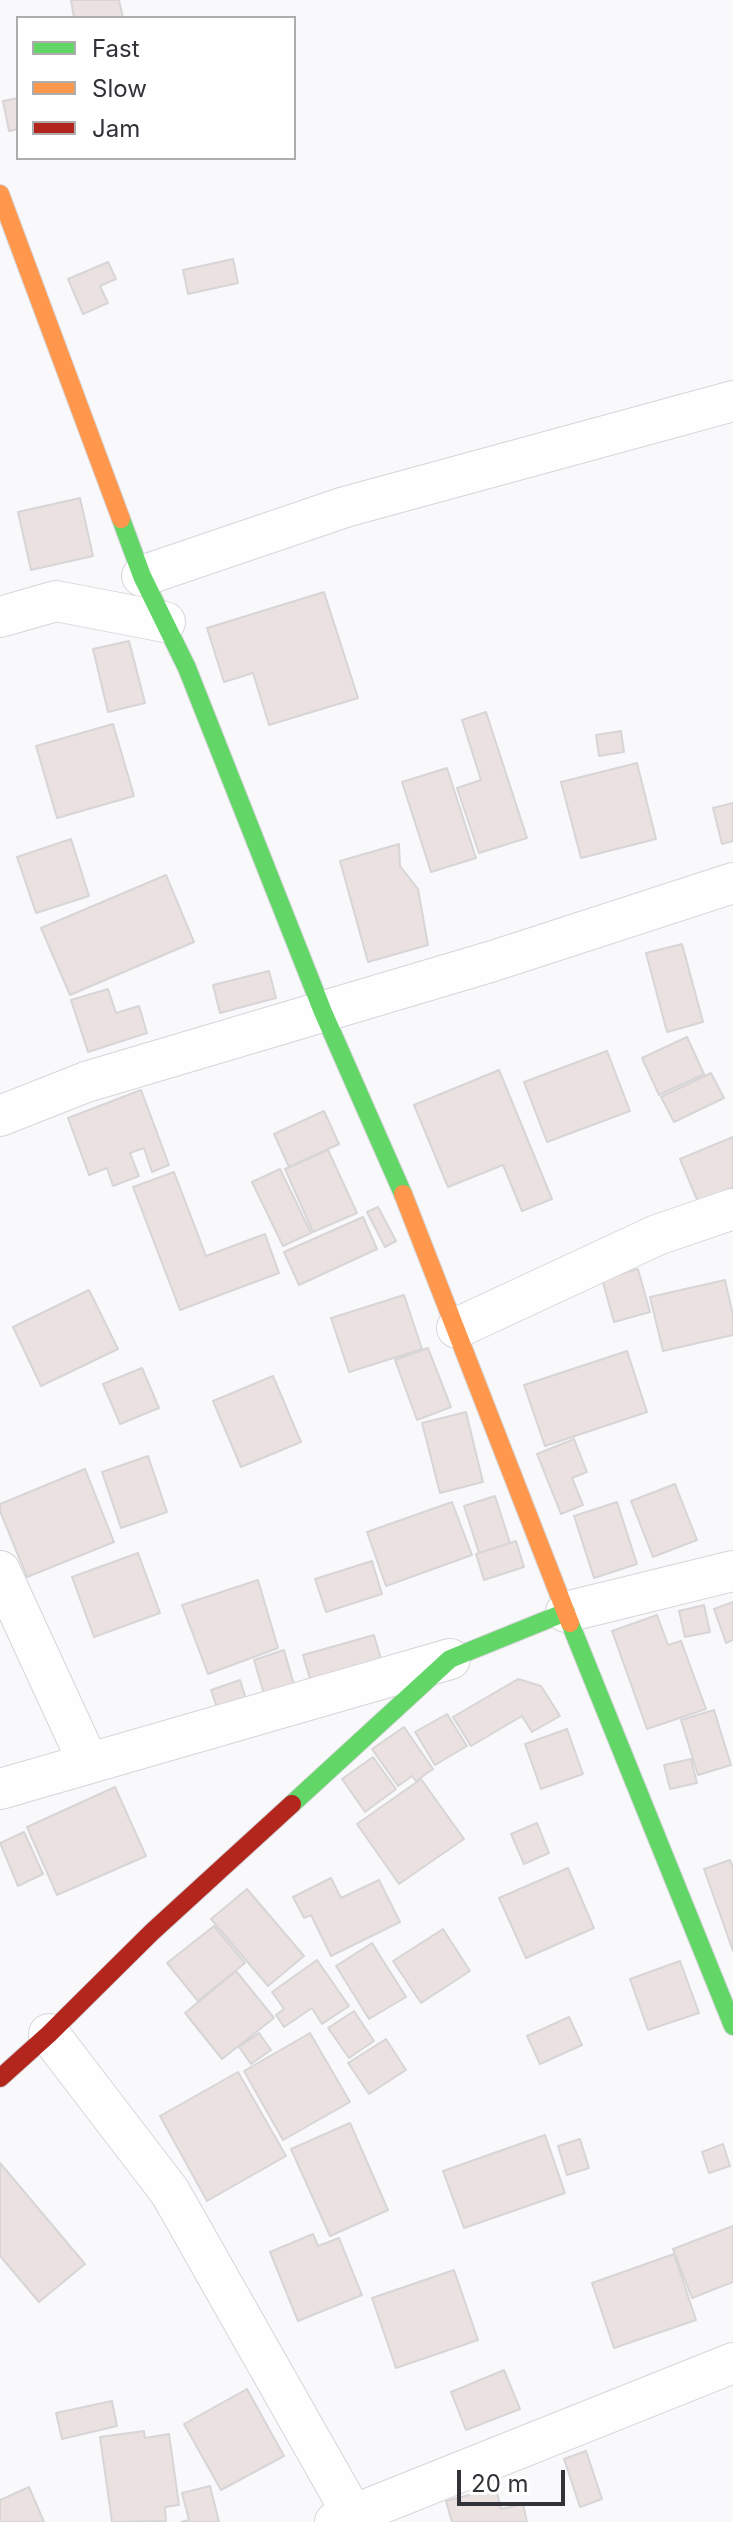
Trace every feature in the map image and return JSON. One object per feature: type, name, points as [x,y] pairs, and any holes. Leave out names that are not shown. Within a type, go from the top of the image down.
[{"type":"street","points":[[0,194],[142,576],[187,668],[323,1012],[421,1234],[566,1612],[733,2026]]},
{"type":"street","points":[[142,576],[345,507],[733,401]]},
{"type":"street","points":[[0,617],[56,601],[165,622]]},
{"type":"street","points":[[0,1116],[86,1082],[493,961],[733,883]]},
{"type":"street","points":[[457,1328],[657,1235],[733,1209]]},
{"type":"street","points":[[0,1571],[88,1762]]},
{"type":"street","points":[[0,1789],[450,1659],[566,1612],[733,1571]]},
{"type":"street","points":[[0,2078],[152,1932],[450,1659]]},
{"type":"street","points":[[49,2034],[170,2192],[348,2520],[733,2363]]},
{"type":"building","points":[[71,0],[119,0],[123,16],[74,16]]},
{"type":"building","points":[[16,98],[16,129],[9,131],[3,101]]},
{"type":"building","points":[[233,259],[238,283],[188,294],[183,270]]},
{"type":"building","points":[[108,262],[116,279],[100,286],[108,303],[83,314],[68,279]]},
{"type":"building","points":[[80,498],[93,556],[31,570],[18,512]]},
{"type":"building","points":[[324,592],[358,698],[269,725],[253,673],[224,682],[207,628]]},
{"type":"building","points":[[129,641],[145,703],[108,712],[93,649]]},
{"type":"building","points":[[486,712],[527,838],[479,853],[457,788],[481,780],[462,720]]},
{"type":"building","points":[[113,724],[134,796],[57,818],[36,746]]},
{"type":"building","points":[[621,731],[624,752],[599,756],[596,735]]},
{"type":"building","points":[[637,763],[656,839],[581,858],[561,782]]},
{"type":"building","points":[[447,768],[476,858],[431,872],[402,782]]},
{"type":"building","points":[[733,803],[733,841],[722,844],[713,808]]},
{"type":"building","points":[[71,839],[89,896],[36,913],[17,857]]},
{"type":"building","points":[[399,844],[400,866],[418,889],[428,945],[368,962],[340,861]]},
{"type":"building","points":[[166,875],[194,942],[70,995],[41,928]]},
{"type":"building","points":[[682,944],[703,1022],[667,1032],[646,953]]},
{"type":"building","points":[[269,971],[276,998],[220,1013],[213,985]]},
{"type":"building","points":[[108,989],[116,1013],[139,1006],[147,1033],[88,1052],[71,1000]]},
{"type":"building","points":[[687,1037],[704,1074],[659,1095],[642,1058]]},
{"type":"building","points":[[607,1051],[630,1111],[547,1142],[524,1082]]},
{"type":"building","points":[[499,1070],[552,1199],[522,1211],[503,1165],[448,1187],[414,1105]]},
{"type":"building","points":[[711,1073],[724,1098],[674,1122],[661,1097]]},
{"type":"building","points":[[141,1090],[169,1165],[152,1172],[144,1148],[130,1153],[139,1176],[113,1186],[107,1168],[89,1175],[68,1118]]},
{"type":"building","points":[[324,1111],[339,1144],[289,1167],[274,1134]]},
{"type":"building","points":[[733,1137],[733,1188],[698,1202],[680,1159]]},
{"type":"building","points":[[328,1150],[357,1213],[313,1232],[285,1169]]},
{"type":"building","points":[[280,1169],[311,1233],[283,1246],[252,1182]]},
{"type":"building","points":[[174,1172],[206,1256],[265,1234],[279,1273],[180,1310],[133,1187]]},
{"type":"building","points":[[378,1207],[396,1241],[385,1247],[367,1212]]},
{"type":"building","points":[[363,1217],[377,1249],[299,1285],[284,1252]]},
{"type":"building","points":[[638,1269],[650,1312],[614,1322],[602,1279]]},
{"type":"building","points":[[725,1280],[733,1315],[733,1335],[663,1351],[650,1297]]},
{"type":"building","points":[[89,1290],[118,1349],[41,1386],[13,1327]]},
{"type":"building","points":[[404,1295],[422,1349],[349,1372],[331,1318]]},
{"type":"building","points":[[428,1348],[451,1407],[417,1420],[395,1360]]},
{"type":"building","points":[[627,1351],[647,1412],[545,1446],[524,1385]]},
{"type":"building","points":[[142,1368],[159,1408],[120,1424],[103,1384]]},
{"type":"building","points":[[273,1376],[301,1442],[241,1467],[213,1401]]},
{"type":"building","points":[[466,1412],[483,1482],[440,1493],[422,1423]]},
{"type":"building","points":[[574,1439],[587,1472],[572,1478],[583,1505],[561,1514],[537,1454]]},
{"type":"building","points":[[148,1456],[167,1512],[121,1528],[102,1472]]},
{"type":"building","points":[[85,1469],[114,1542],[27,1577],[0,1511],[0,1504]]},
{"type":"building","points":[[675,1484],[697,1540],[653,1557],[631,1501]]},
{"type":"building","points":[[495,1496],[510,1543],[479,1553],[464,1506]]},
{"type":"building","points":[[452,1502],[472,1555],[386,1586],[367,1532]]},
{"type":"building","points":[[617,1502],[637,1564],[594,1578],[574,1516]]},
{"type":"building","points":[[516,1541],[524,1567],[484,1580],[476,1554]]},
{"type":"building","points":[[138,1553],[160,1613],[94,1637],[72,1577]]},
{"type":"building","points":[[372,1561],[382,1594],[326,1612],[315,1579]]},
{"type":"building","points":[[258,1580],[278,1648],[208,1674],[182,1605]]},
{"type":"building","points":[[733,1602],[733,1640],[726,1643],[714,1609]]},
{"type":"building","points":[[704,1605],[710,1632],[685,1637],[679,1611]]},
{"type":"building","points":[[657,1615],[668,1645],[681,1641],[706,1709],[647,1729],[612,1631]]},
{"type":"building","points":[[374,1635],[383,1666],[312,1686],[303,1655]]},
{"type":"building","points":[[284,1650],[294,1685],[264,1694],[254,1660]]},
{"type":"building","points":[[518,1679],[541,1686],[560,1716],[532,1732],[522,1716],[471,1746],[453,1717]]},
{"type":"building","points":[[240,1680],[246,1699],[217,1708],[211,1690]]},
{"type":"building","points":[[714,1710],[731,1765],[698,1775],[681,1720]]},
{"type":"building","points":[[447,1714],[467,1746],[435,1765],[415,1732]]},
{"type":"building","points":[[404,1727],[433,1769],[416,1781],[412,1776],[398,1786],[372,1749]]},
{"type":"building","points":[[567,1729],[583,1774],[541,1789],[525,1744]]},
{"type":"building","points":[[373,1757],[396,1789],[365,1812],[342,1779]]},
{"type":"building","points":[[691,1759],[697,1783],[670,1789],[664,1765]]},
{"type":"building","points":[[421,1779],[464,1839],[399,1884],[357,1824]]},
{"type":"building","points":[[115,1787],[146,1856],[57,1895],[27,1827]]},
{"type":"building","points":[[537,1823],[549,1853],[524,1864],[511,1834]]},
{"type":"building","points":[[24,1832],[43,1874],[18,1886],[0,1843]]},
{"type":"building","points":[[730,1860],[733,1867],[733,1951],[704,1869]]},
{"type":"building","points":[[568,1868],[594,1928],[526,1958],[499,1898]]},
{"type":"building","points":[[331,1878],[341,1898],[379,1880],[400,1922],[331,1956],[311,1915],[304,1918],[293,1897]]},
{"type":"building","points":[[247,1889],[304,1956],[268,1986],[211,1919]]},
{"type":"building","points":[[214,1926],[245,1963],[198,2001],[167,1963]]},
{"type":"building","points":[[443,1929],[470,1971],[421,2003],[393,1961]]},
{"type":"building","points":[[372,1943],[406,1997],[369,2019],[336,1966]]},
{"type":"building","points":[[317,1960],[349,2006],[322,2024],[312,2008],[284,2027],[276,2015],[284,2009],[272,1992]]},
{"type":"building","points":[[680,1961],[699,2013],[648,2030],[630,1979]]},
{"type":"building","points":[[236,1971],[274,2018],[222,2059],[185,2013]]},
{"type":"building","points":[[354,2011],[374,2041],[349,2058],[328,2028]]},
{"type":"building","points":[[569,2017],[582,2045],[540,2064],[527,2036]]},
{"type":"building","points":[[259,2033],[271,2050],[251,2064],[239,2047]]},
{"type":"building","points":[[310,2033],[350,2102],[283,2140],[244,2071]]},
{"type":"building","points":[[386,2039],[406,2070],[369,2094],[348,2063]]},
{"type":"building","points":[[238,2072],[286,2156],[207,2201],[160,2116]]},
{"type":"building","points":[[350,2123],[388,2210],[330,2236],[291,2149]]},
{"type":"building","points":[[545,2135],[565,2193],[464,2228],[443,2171]]},
{"type":"building","points":[[580,2139],[589,2168],[567,2175],[558,2146]]},
{"type":"building","points":[[723,2144],[730,2166],[709,2173],[702,2152]]},
{"type":"building","points":[[0,2163],[85,2264],[39,2302],[0,2256]]},
{"type":"building","points":[[733,2226],[733,2282],[692,2298],[673,2249]]},
{"type":"building","points":[[313,2234],[318,2246],[339,2238],[362,2295],[298,2321],[270,2252]]},
{"type":"building","points":[[674,2254],[696,2320],[614,2348],[592,2283]]},
{"type":"building","points":[[454,2270],[478,2340],[396,2368],[372,2298]]},
{"type":"building","points":[[504,2370],[520,2409],[466,2430],[451,2392]]},
{"type":"building","points":[[247,2389],[284,2456],[221,2490],[184,2424]]},
{"type":"building","points":[[112,2401],[117,2426],[62,2439],[56,2413]]},
{"type":"building","points":[[144,2431],[145,2438],[169,2434],[179,2505],[165,2507],[166,2521],[112,2522],[100,2437]]},
{"type":"building","points":[[586,2451],[602,2499],[580,2507],[564,2459]]},
{"type":"building","points":[[210,2486],[219,2522],[181,2522],[189,2520],[182,2493]]},
{"type":"building","points":[[29,2487],[44,2522],[0,2522],[0,2500]]},
{"type":"building","points":[[496,2488],[501,2509],[523,2504],[527,2522],[452,2522],[446,2501]]},
{"type":"traffic: fast","points":[[121,519],[142,576],[187,668],[323,1012],[403,1194]]},
{"type":"traffic: fast","points":[[292,1804],[450,1659],[566,1612]]},
{"type":"traffic: fast","points":[[570,1623],[733,2026]]},
{"type":"traffic: slow","points":[[0,194],[121,519]]},
{"type":"traffic: slow","points":[[403,1194],[570,1623]]},
{"type":"traffic: jam","points":[[0,2078],[152,1932],[292,1804]]}]
